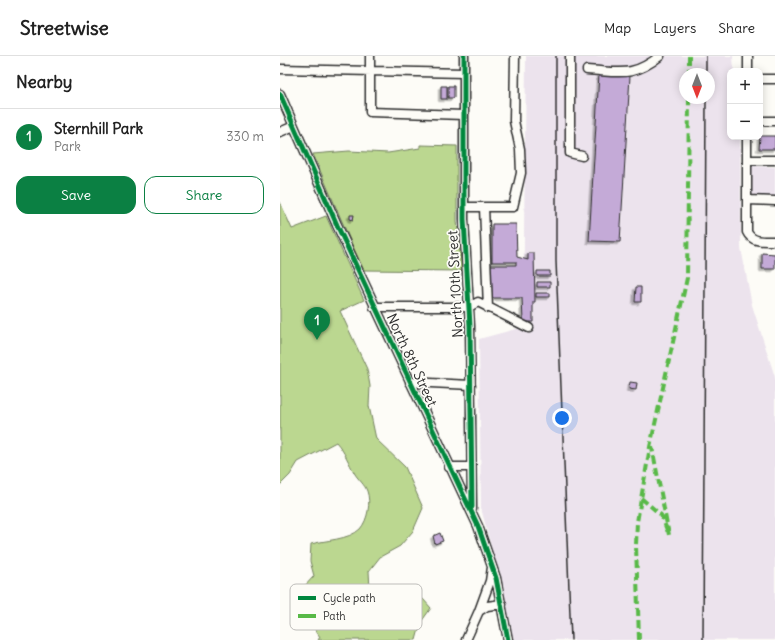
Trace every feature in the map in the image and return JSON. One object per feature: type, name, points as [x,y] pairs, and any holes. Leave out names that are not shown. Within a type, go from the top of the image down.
[{"type":"street","points":[[370,56],[370,112],[464,115]]},
{"type":"street","name":"North 10th Street","points":[[464,56],[464,207],[469,307],[472,512]]},
{"type":"street","points":[[464,207],[513,206],[521,173],[520,149],[514,121],[515,56]]},
{"type":"street","points":[[570,56],[570,153],[582,156]]},
{"type":"street","points":[[587,70],[630,73],[648,65],[660,56]]},
{"type":"street","points":[[748,56],[748,68]]},
{"type":"street","points":[[280,69],[464,73]]},
{"type":"street","points":[[763,79],[775,79]]},
{"type":"street","name":"North 8th Street","points":[[280,94],[374,307],[449,467],[472,512],[492,563],[502,604],[508,640]]},
{"type":"street","points":[[763,121],[775,121]]},
{"type":"street","points":[[280,132],[294,126]]},
{"type":"street","points":[[748,140],[746,228],[750,237],[758,240],[775,241]]},
{"type":"street","points":[[747,160],[775,160]]},
{"type":"street","points":[[747,200],[775,201]]},
{"type":"street","points":[[484,207],[488,308]]},
{"type":"street","points":[[374,307],[469,307],[478,302],[529,328]]},
{"type":"street","points":[[410,382],[470,385]]},
{"type":"street","points":[[449,467],[471,467]]},
{"type":"street","points":[[466,640],[490,581],[492,563]]},
{"type":"street","points":[[479,610],[487,606],[502,604]]},
{"type":"shaded area","points":[[526,56],[733,56],[734,68],[727,68],[727,140],[740,140],[741,248],[752,305],[775,377],[775,640],[513,640],[510,620],[481,508],[479,339],[523,327]]},
{"type":"shaded area","points":[[751,166],[775,167],[775,199],[750,198]]},
{"type":"green space","points":[[420,145],[457,146],[457,221],[462,271],[363,270],[313,154],[349,151],[388,153],[420,148]]},
{"type":"green space","points":[[280,202],[292,229],[326,216],[364,300],[340,311],[367,369],[370,386],[369,406],[376,439],[405,467],[423,508],[413,531],[400,546],[380,557],[369,571],[370,584],[307,584],[314,576],[310,561],[311,544],[343,538],[360,529],[365,521],[368,511],[368,495],[363,484],[355,474],[344,453],[336,442],[298,462],[290,475],[280,485]]},
{"type":"green space","points":[[422,599],[431,608],[422,621]]},
{"type":"green space","points":[[315,630],[419,630],[416,640],[318,640],[320,637]]},
{"type":"building","points":[[599,74],[630,76],[620,242],[589,241]]},
{"type":"building","points":[[441,86],[447,86],[447,99],[441,99]]},
{"type":"building","points":[[448,86],[454,86],[454,98],[448,98]]},
{"type":"building","points":[[763,136],[775,136],[775,149],[759,149],[760,140],[763,140]]},
{"type":"building","points":[[350,215],[354,215],[353,220],[350,219]]},
{"type":"building","points":[[492,224],[516,224],[517,257],[528,260],[528,253],[534,253],[535,302],[533,302],[533,322],[523,322],[522,298],[490,298],[490,265],[516,265],[516,262],[492,262]]},
{"type":"building","points":[[762,253],[775,254],[775,269],[762,269]]},
{"type":"building","points":[[537,271],[550,271],[550,276],[537,276]]},
{"type":"building","points":[[537,282],[550,282],[550,287],[537,287]]},
{"type":"building","points":[[636,287],[641,287],[641,302],[635,302]]},
{"type":"building","points":[[536,293],[550,293],[550,297],[536,297]]},
{"type":"building","points":[[630,382],[637,383],[636,390],[629,389]]},
{"type":"building","points":[[440,533],[443,541],[435,544],[433,536]]},
{"type":"railway","points":[[556,56],[556,261],[571,640]]},
{"type":"railway","points":[[706,56],[706,68]]},
{"type":"railway","points":[[703,640],[706,104]]},
{"type":"marked path","points":[[689,56],[689,68]]},
{"type":"marked path","points":[[639,640],[636,545],[637,522],[650,447],[687,278],[689,104]]},
{"type":"marked path","points":[[641,498],[661,515],[669,535],[652,447]]},
{"type":"cycle path","points":[[464,56],[464,219],[470,326],[472,507]]},
{"type":"cycle path","points":[[280,94],[337,225],[478,526],[496,578],[508,640]]},
{"type":"place","name":"Sternhill Park","points":[[317,340]]}]
